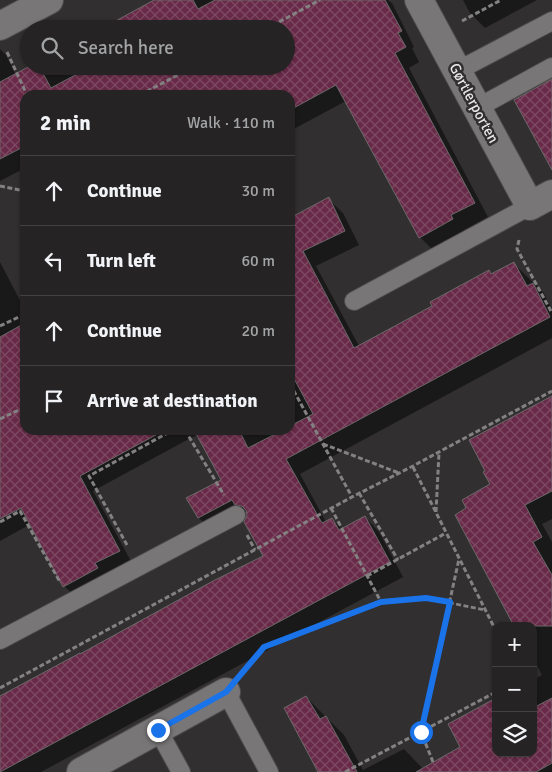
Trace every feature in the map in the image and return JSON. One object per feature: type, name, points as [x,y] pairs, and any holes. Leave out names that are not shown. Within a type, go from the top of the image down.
[{"type":"street","points":[[23,20],[49,0]]},
{"type":"street","name":"Gørtlerporten","points":[[419,0],[477,108],[541,200]]},
{"type":"street","points":[[2,36],[20,22]]},
{"type":"street","points":[[89,770],[226,692]]},
{"type":"lane","points":[[457,71],[552,21]]},
{"type":"lane","points":[[477,108],[552,68]]},
{"type":"lane","points":[[354,301],[541,200]]},
{"type":"lane","points":[[0,640],[236,515]]},
{"type":"lane","points":[[226,692],[269,772]]},
{"type":"lane","points":[[158,730],[181,772]]},
{"type":"path","points":[[283,20],[320,0]]},
{"type":"path","points":[[438,34],[501,0]]},
{"type":"path","points":[[2,36],[25,90]]},
{"type":"path","points":[[149,90],[178,75]]},
{"type":"path","points":[[0,186],[20,190]]},
{"type":"path","points":[[541,200],[521,227],[517,250],[552,313]]},
{"type":"path","points":[[0,326],[20,316]]},
{"type":"path","points":[[0,688],[331,508],[552,391]]},
{"type":"path","points":[[295,393],[352,497]]},
{"type":"path","points":[[0,420],[20,409]]},
{"type":"path","points":[[139,567],[89,476],[164,435]]},
{"type":"path","points":[[188,435],[255,550]]},
{"type":"path","points":[[323,444],[400,473]]},
{"type":"path","points":[[436,513],[439,452]]},
{"type":"path","points":[[413,466],[492,623]]},
{"type":"path","points":[[359,493],[398,560]]},
{"type":"path","points":[[331,508],[381,602]]},
{"type":"path","points":[[0,522],[20,511],[71,602]]},
{"type":"path","points":[[367,576],[446,533]]},
{"type":"path","points":[[433,762],[421,732],[459,558]]},
{"type":"path","points":[[226,692],[264,647],[381,602],[426,598],[485,610]]},
{"type":"path","points":[[345,772],[492,694]]},
{"type":"building","points":[[154,0],[193,0],[198,9],[215,0],[385,0],[402,31],[398,33],[406,47],[395,53],[475,203],[451,215],[453,219],[419,238],[336,85],[295,107],[295,90],[20,90],[20,149],[0,159],[0,82],[20,71],[20,75],[44,75],[51,88],[75,75],[295,75],[295,20],[117,20]]},
{"type":"building","points":[[552,79],[552,170],[514,100]]},
{"type":"building","points":[[329,197],[345,231],[303,251],[354,348],[432,306],[430,302],[489,270],[491,274],[514,262],[527,286],[533,283],[550,317],[286,459],[322,523],[332,518],[339,530],[365,516],[390,562],[0,772],[0,696],[263,556],[244,522],[247,515],[246,510],[242,506],[235,505],[232,500],[198,518],[186,498],[221,480],[197,435],[242,435],[248,448],[273,435],[295,435],[295,423],[313,414],[295,380],[295,215]]},
{"type":"building","points":[[20,326],[20,435],[156,435],[80,476],[120,551],[95,563],[98,568],[63,587],[21,508],[0,519],[0,337]]},
{"type":"building","points":[[552,396],[552,491],[525,505],[542,537],[533,542],[552,575],[552,626],[537,626],[537,622],[512,622],[455,515],[466,508],[462,500],[490,484],[469,440]]},
{"type":"building","points":[[306,696],[320,719],[326,716],[357,772],[318,772],[284,708]]},
{"type":"building","points":[[552,698],[552,763],[536,772],[416,772],[460,747],[448,724],[492,700],[492,757],[537,757],[537,706]]},
{"type":"route","points":[[158,730],[226,692],[264,647],[381,602],[426,598],[450,602],[421,732]]}]
